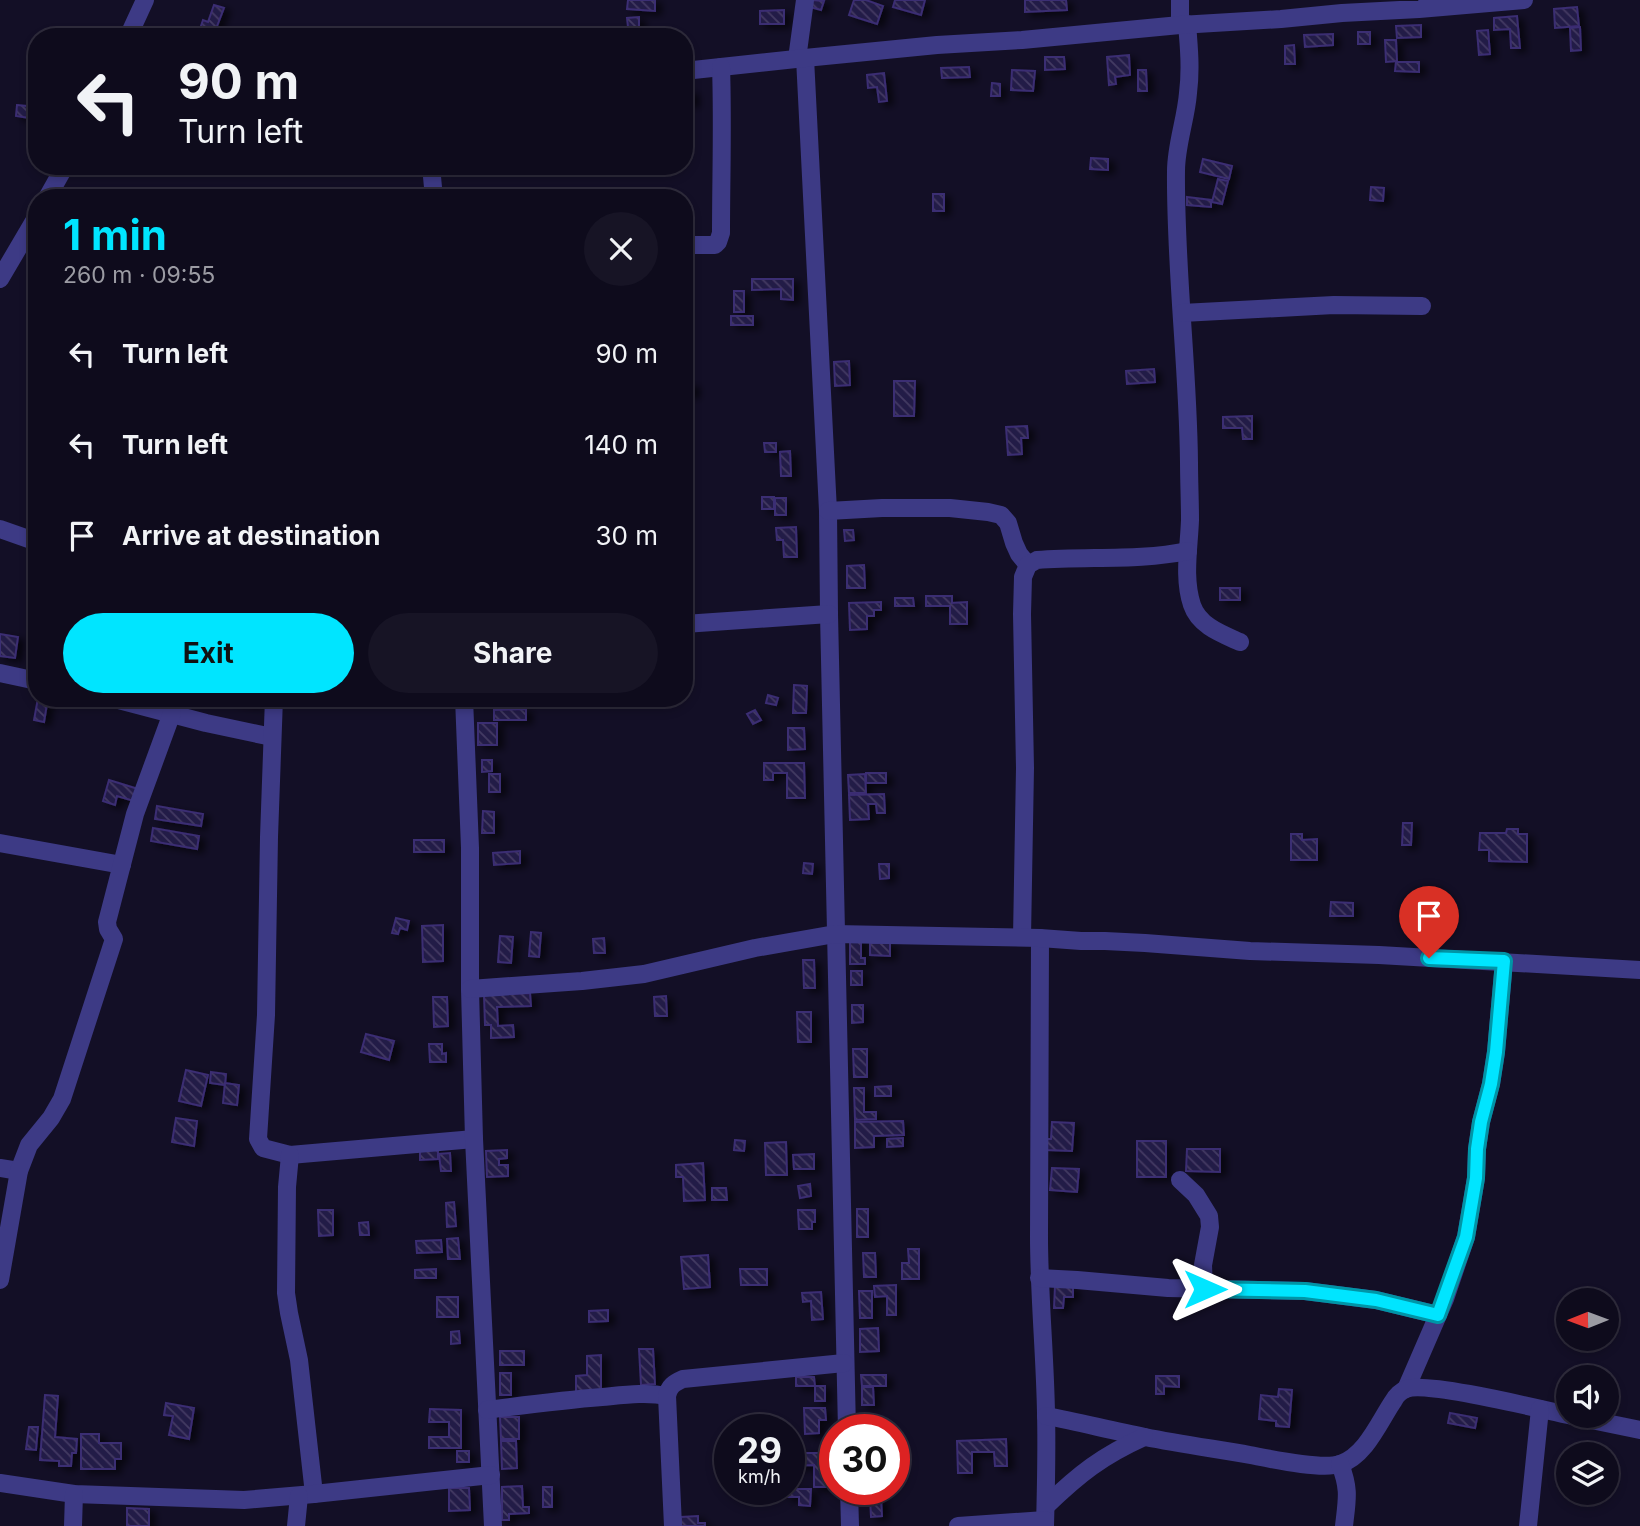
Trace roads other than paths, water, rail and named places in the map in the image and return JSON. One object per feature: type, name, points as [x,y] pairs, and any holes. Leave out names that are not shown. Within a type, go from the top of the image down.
[{"type":"street","points":[[132,28],[145,0]]},
{"type":"street","points":[[805,0],[801,58],[828,511],[846,1414]]},
{"type":"street","points":[[1180,0],[1190,55],[1188,94],[1175,167],[1188,398],[1188,584],[1198,618],[1214,631],[1240,642]]},
{"type":"street","points":[[693,70],[1183,24],[1524,0]]},
{"type":"street","points":[[693,245],[715,245],[722,233],[721,67]]},
{"type":"street","points":[[0,279],[28,231]]},
{"type":"street","points":[[1182,313],[1334,305],[1422,306]]},
{"type":"street","points":[[828,511],[950,508],[1001,515],[1008,523],[1014,543],[1028,565]]},
{"type":"street","points":[[0,529],[28,539]]},
{"type":"street","points":[[1046,1517],[1046,1416],[1039,1278],[1025,768],[1023,577],[1028,565],[1037,560],[1144,557],[1188,551]]},
{"type":"street","points":[[693,623],[829,614]]},
{"type":"street","points":[[0,673],[28,679]]},
{"type":"street","points":[[148,707],[272,737]]},
{"type":"street","points":[[274,707],[266,1015],[258,1139],[263,1148],[290,1155],[474,1139]]},
{"type":"street","points":[[464,707],[470,848],[474,1139],[493,1526]]},
{"type":"street","points":[[0,1280],[19,1171],[29,1145],[62,1100],[78,1054],[114,939],[107,922],[135,814],[172,713]]},
{"type":"street","points":[[0,843],[122,865]]},
{"type":"street","points":[[470,989],[644,974],[755,948],[835,934],[1031,937],[1081,942],[1145,943],[1250,951],[1504,961],[1640,970]]},
{"type":"street","points":[[1046,1416],[1144,1437],[1321,1465],[1340,1464],[1366,1444],[1395,1397],[1406,1389],[1438,1315],[1466,1237],[1476,1178],[1481,1122],[1496,1052],[1504,961]]},
{"type":"street","points":[[290,1155],[286,1187],[286,1293],[299,1360],[307,1495],[296,1526]]},
{"type":"street","points":[[0,1168],[19,1171]]},
{"type":"street","points":[[1180,1180],[1196,1195],[1209,1216],[1203,1265],[1205,1289]]},
{"type":"street","points":[[1039,1278],[1168,1289],[1305,1291],[1376,1300],[1438,1315]]},
{"type":"street","points":[[673,1526],[667,1396],[668,1389],[674,1382],[844,1363]]},
{"type":"street","points":[[1406,1389],[1451,1391],[1556,1412]]},
{"type":"street","points":[[487,1410],[629,1394],[667,1396]]},
{"type":"street","points":[[1528,1526],[1540,1409]]},
{"type":"street","points":[[1619,1426],[1640,1430]]},
{"type":"street","points":[[958,1526],[1046,1517],[1082,1473],[1100,1460],[1144,1437]]},
{"type":"street","points":[[1340,1464],[1348,1484],[1343,1526]]},
{"type":"street","points":[[0,1483],[74,1494],[244,1500],[491,1475]]},
{"type":"street","points":[[73,1526],[74,1494]]},
{"type":"street","points":[[849,1505],[850,1526]]}]
